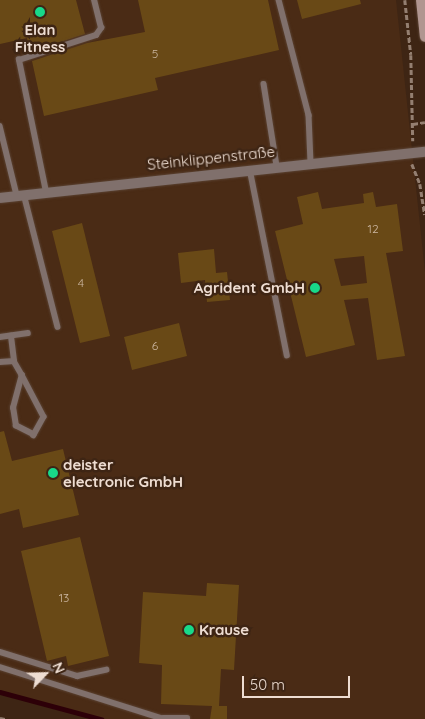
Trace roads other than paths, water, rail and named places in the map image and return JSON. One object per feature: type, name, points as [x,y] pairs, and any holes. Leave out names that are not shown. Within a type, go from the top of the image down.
[{"type":"main road","points":[[421,0],[425,37]]},
{"type":"street","name":"Steinklippenstraße","points":[[0,198],[311,162],[425,152]]},
{"type":"lane","points":[[46,192],[19,60],[96,35],[101,28],[94,0]]},
{"type":"lane","points":[[279,0],[309,115],[311,162]]},
{"type":"lane","points":[[264,84],[277,166]]},
{"type":"lane","points":[[0,126],[58,327]]},
{"type":"lane","points":[[250,169],[287,356]]},
{"type":"lane","points":[[0,337],[28,333]]},
{"type":"lane","points":[[11,336],[14,361],[22,374],[44,417],[34,435],[16,426],[13,408],[22,374]]},
{"type":"lane","points":[[0,362],[14,361]]},
{"type":"lane","points":[[0,652],[77,676],[106,670]]},
{"type":"lane","points":[[0,667],[164,719],[187,718]]},
{"type":"waterway","points":[[0,692],[101,719]]},
{"type":"place","name":"Elan Fitness","points":[[40,12]]},
{"type":"place","name":"Agrident GmbH","points":[[315,288]]},
{"type":"place","name":"deister electronic GmbH","points":[[53,473]]},
{"type":"place","name":"Krause","points":[[189,630]]}]
